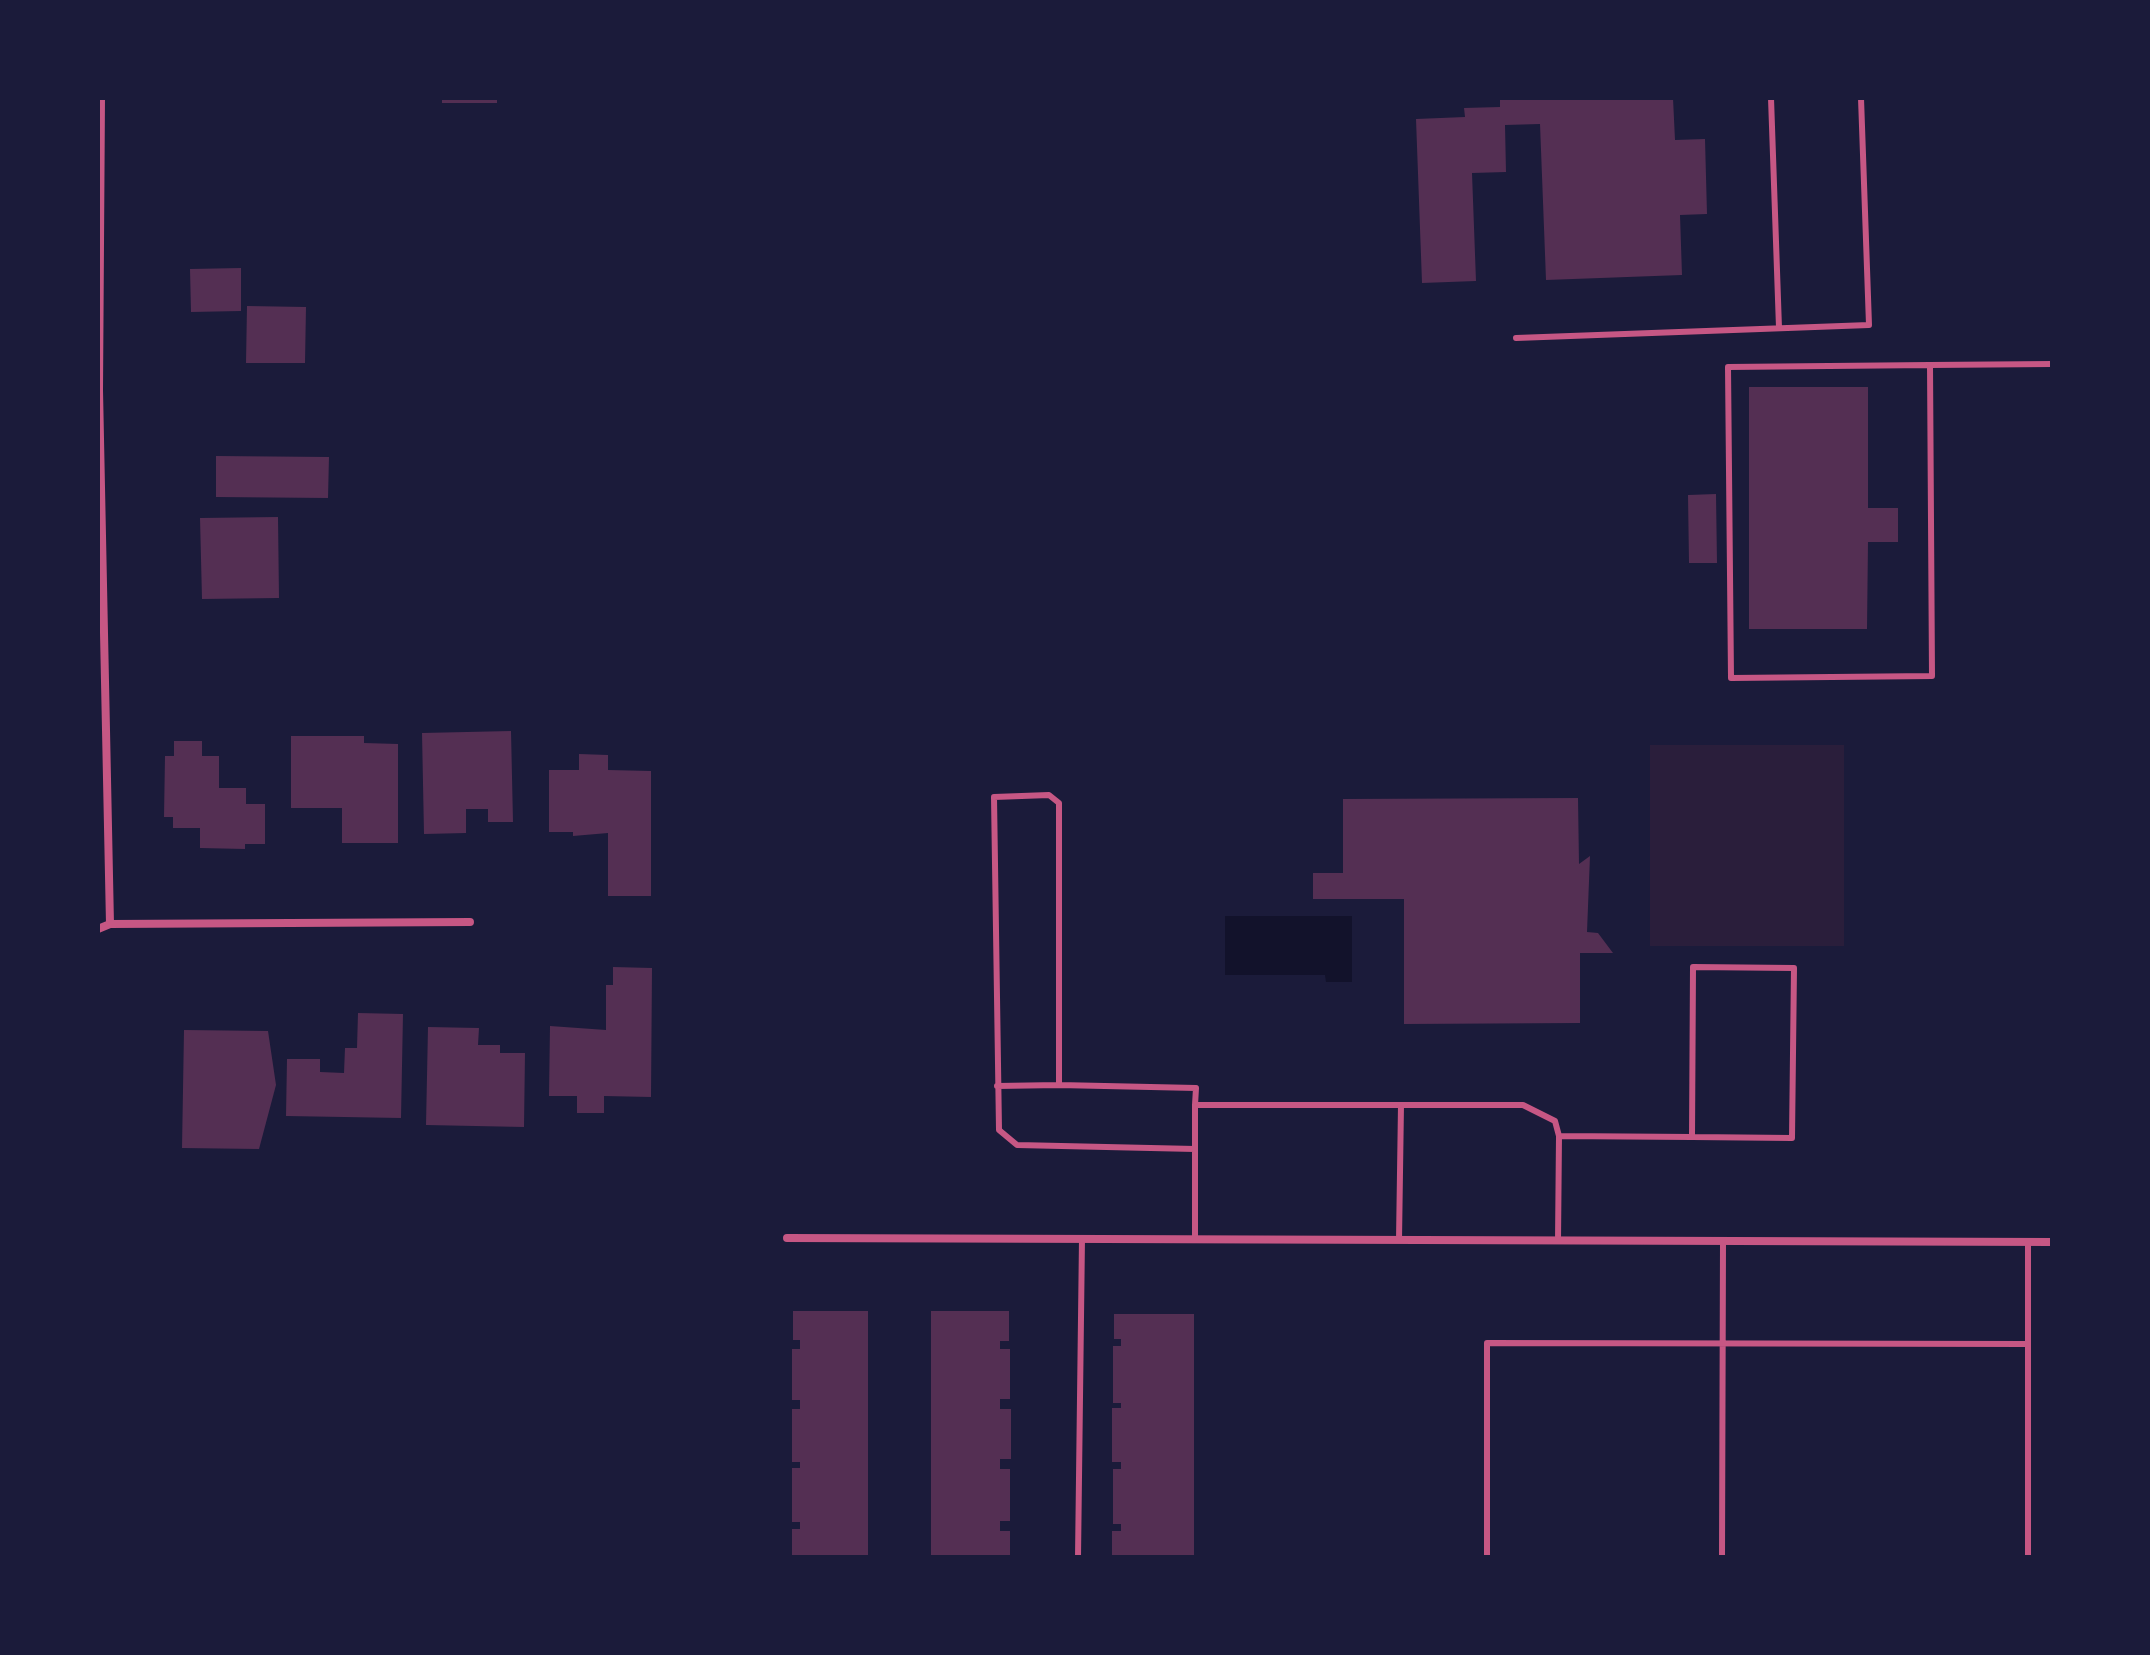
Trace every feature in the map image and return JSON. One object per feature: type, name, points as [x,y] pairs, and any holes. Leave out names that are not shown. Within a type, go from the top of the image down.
[{"type":"street","points":[[101,98],[99,390],[110,924]]},
{"type":"street","points":[[98,929],[110,924],[470,922]]},
{"type":"street","points":[[787,1238],[2052,1242]]},
{"type":"lane","points":[[1771,98],[1779,328]]},
{"type":"lane","points":[[1516,338],[1869,325],[1861,98]]},
{"type":"lane","points":[[1930,365],[1932,676],[1731,678],[1728,367],[1930,365],[2052,364]]},
{"type":"lane","points":[[1059,1085],[1059,803],[1049,795],[994,797],[999,1130],[1005,1139],[1017,1145],[1195,1149]]},
{"type":"lane","points":[[1559,1136],[1792,1138],[1794,968],[1693,967],[1692,1137]]},
{"type":"lane","points":[[997,1086],[1196,1088],[1195,1238]]},
{"type":"lane","points":[[1195,1105],[1523,1105],[1555,1121],[1559,1136],[1558,1241]]},
{"type":"lane","points":[[1399,1240],[1401,1105]]},
{"type":"lane","points":[[1078,1557],[1082,1238]]},
{"type":"lane","points":[[1722,1557],[1723,1242]]},
{"type":"lane","points":[[2028,1242],[2028,1557]]},
{"type":"lane","points":[[1487,1557],[1487,1343],[2028,1344]]},
{"type":"shaded area","points":[[1650,745],[1844,745],[1844,946],[1650,946]]},
{"type":"shaded area","points":[[1225,916],[1352,916],[1352,982],[1326,982],[1325,975],[1225,975]]},
{"type":"building","points":[[442,98],[497,98],[497,103],[442,103]]},
{"type":"building","points":[[1500,98],[1673,98],[1675,140],[1705,139],[1707,214],[1680,215],[1682,275],[1546,280],[1540,124],[1505,125],[1506,172],[1472,173],[1476,281],[1422,283],[1416,119],[1465,117],[1464,108],[1500,107]]},
{"type":"building","points":[[241,268],[241,311],[191,312],[190,269]]},
{"type":"building","points":[[247,306],[306,307],[305,363],[246,363]]},
{"type":"building","points":[[1749,387],[1868,387],[1868,508],[1898,508],[1898,542],[1868,542],[1867,629],[1749,629]]},
{"type":"building","points":[[216,456],[329,457],[328,498],[216,497]]},
{"type":"building","points":[[1716,494],[1717,563],[1689,563],[1688,495]]},
{"type":"building","points":[[278,517],[279,598],[202,599],[200,518]]},
{"type":"building","points":[[511,731],[513,822],[488,822],[488,809],[466,809],[466,833],[424,834],[422,733]]},
{"type":"building","points":[[291,736],[364,736],[364,743],[398,744],[398,843],[342,843],[342,808],[291,808]]},
{"type":"building","points":[[174,741],[202,741],[202,756],[219,756],[219,788],[246,788],[246,804],[265,804],[265,844],[245,844],[245,849],[200,848],[200,828],[173,828],[173,817],[164,817],[165,756],[174,756]]},
{"type":"building","points":[[579,754],[608,755],[608,770],[651,771],[651,896],[608,896],[608,833],[573,836],[573,832],[549,832],[549,770],[579,770]]},
{"type":"building","points":[[1578,798],[1579,864],[1590,856],[1587,932],[1598,933],[1613,953],[1580,953],[1580,1023],[1404,1024],[1404,899],[1313,899],[1313,873],[1343,873],[1343,799]]},
{"type":"building","points":[[613,967],[652,968],[651,1097],[604,1096],[604,1113],[577,1113],[577,1096],[549,1096],[550,1026],[606,1030],[606,985],[613,985]]},
{"type":"building","points":[[358,1013],[403,1014],[401,1118],[286,1116],[287,1059],[320,1059],[320,1072],[344,1073],[345,1048],[357,1048]]},
{"type":"building","points":[[428,1027],[479,1028],[478,1045],[500,1045],[500,1053],[525,1053],[524,1127],[426,1125]]},
{"type":"building","points":[[184,1030],[268,1031],[276,1085],[259,1149],[182,1148]]},
{"type":"building","points":[[793,1311],[868,1311],[868,1557],[792,1557],[792,1529],[800,1529],[800,1522],[792,1522],[792,1468],[800,1468],[800,1462],[792,1462],[792,1409],[800,1409],[800,1400],[792,1400],[792,1349],[800,1349],[800,1340],[793,1340]]},
{"type":"building","points":[[931,1311],[1009,1311],[1009,1341],[1000,1341],[1000,1349],[1010,1349],[1010,1399],[1000,1399],[1000,1409],[1011,1409],[1011,1459],[1000,1459],[1000,1469],[1010,1469],[1010,1521],[1000,1521],[1000,1531],[1010,1531],[1010,1557],[931,1557]]},
{"type":"building","points":[[1114,1314],[1194,1314],[1194,1557],[1112,1557],[1112,1531],[1121,1531],[1121,1524],[1113,1524],[1113,1469],[1121,1469],[1121,1462],[1112,1462],[1112,1408],[1121,1408],[1121,1403],[1113,1403],[1113,1346],[1121,1346],[1121,1339],[1114,1339]]}]
